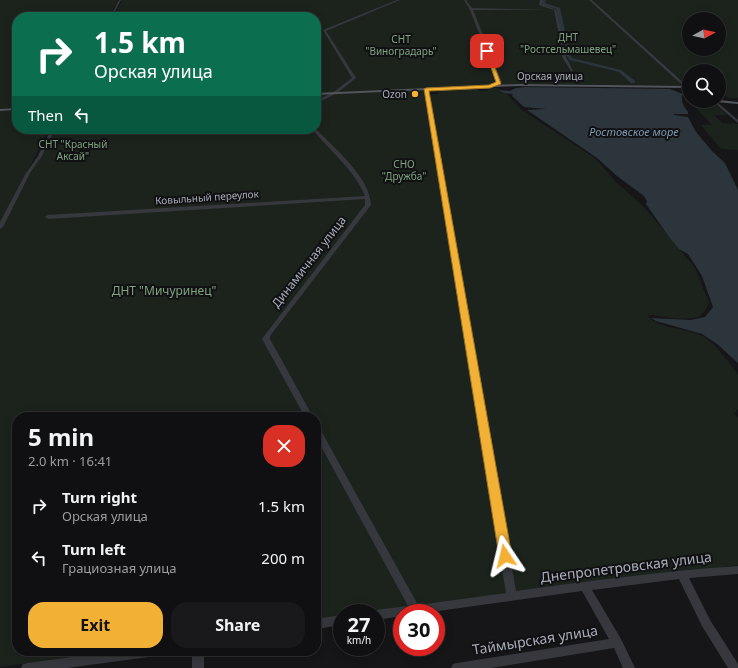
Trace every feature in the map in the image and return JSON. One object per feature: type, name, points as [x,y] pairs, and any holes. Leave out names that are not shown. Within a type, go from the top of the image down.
[{"type":"main road","name":"Орская улица","points":[[321,94],[490,86],[682,86]]},
{"type":"main road","points":[[726,102],[738,103]]},
{"type":"main road","points":[[0,110],[12,109]]},
{"type":"street","points":[[114,12],[120,0]]},
{"type":"street","points":[[321,100],[353,80],[354,76],[324,31],[399,0]]},
{"type":"street","points":[[466,0],[500,82],[490,86]]},
{"type":"street","points":[[541,0],[540,4],[554,10],[557,16],[558,26],[562,36],[564,57],[572,70]]},
{"type":"street","points":[[590,0],[682,84]]},
{"type":"street","points":[[470,9],[554,10]]},
{"type":"street","points":[[426,89],[512,596]]},
{"type":"street","points":[[722,108],[738,122]]},
{"type":"street","points":[[732,117],[738,117]]},
{"type":"street","points":[[0,227],[28,173],[40,156],[51,134]]},
{"type":"street","points":[[318,134],[350,166],[368,196]]},
{"type":"street","name":"Ковыльный переулок","points":[[48,217],[368,196]]},
{"type":"street","name":"Динамичная улица","points":[[306,412],[266,339],[368,205],[368,196]]},
{"type":"street","points":[[321,438],[412,604]]},
{"type":"street","name":"Днепропетровская улица","points":[[445,605],[682,574],[738,570]]},
{"type":"street","points":[[682,574],[706,623],[734,668]]},
{"type":"street","points":[[585,587],[617,643],[629,668]]},
{"type":"street","points":[[321,623],[333,621]]},
{"type":"street","name":"Таймырская улица","points":[[457,668],[617,643]]},
{"type":"street","points":[[26,668],[82,664],[128,656]]},
{"type":"street","points":[[198,656],[198,668]]},
{"type":"green space","points":[[0,0],[118,0],[112,12],[12,12],[12,108],[0,109]]},
{"type":"green space","points":[[122,0],[590,0],[682,86],[529,84],[330,93],[321,99],[321,12],[116,12]]},
{"type":"green space","points":[[592,0],[738,0],[738,98],[728,98],[726,96],[726,64],[682,64],[682,80]]},
{"type":"green space","points":[[476,88],[479,91],[488,91],[486,88],[498,88],[506,93],[522,110],[596,159],[616,182],[646,209],[695,268],[709,303],[701,315],[689,319],[651,315],[648,316],[659,324],[692,332],[706,338],[724,355],[738,375],[738,409],[734,414],[738,418],[738,565],[444,604],[393,604],[393,611],[385,612],[385,604],[333,604],[333,619],[321,621],[321,412],[12,412],[12,656],[78,656],[0,667],[0,230],[50,135],[321,134],[321,100],[324,100],[333,94],[426,90],[427,95],[438,94],[438,90]]},
{"type":"green space","points":[[696,108],[719,108],[727,115],[714,115],[722,123],[738,124],[738,150],[721,149],[701,125],[712,125]]},
{"type":"green space","points":[[12,110],[12,134],[46,134],[0,225],[0,111]]},
{"type":"water","name":"Ростовское море","points":[[516,88],[670,89],[682,94],[682,108],[685,108],[688,114],[674,115],[688,117],[696,132],[712,151],[725,163],[738,190],[738,363],[717,344],[702,334],[656,321],[651,318],[691,320],[705,317],[713,307],[702,276],[688,254],[679,249],[669,237],[646,204],[647,201],[644,196],[617,176],[597,158],[527,110],[546,109],[524,107],[512,96],[513,94],[504,93],[499,90],[510,91]]},
{"type":"waterway","points":[[544,0],[544,4],[558,8],[568,55],[571,59],[620,71],[633,82]]},
{"type":"place","name":"Ozon","points":[[415,94]]},
{"type":"route","points":[[487,51],[500,82],[499,83],[490,86],[426,89],[505,556]]},
{"type":"park label","name":"ДНТ \"Ростсельмашевец\"","points":[[568,42]]},
{"type":"park label","name":"СНТ \"Виноградарь\"","points":[[401,44]]},
{"type":"park label","name":"СНТ \"Красный Аксай\"","points":[[73,150]]},
{"type":"park label","name":"СНО \"Дружба\"","points":[[404,170]]},
{"type":"park label","name":"ДНТ \"Мичуринец\"","points":[[164,291]]}]
